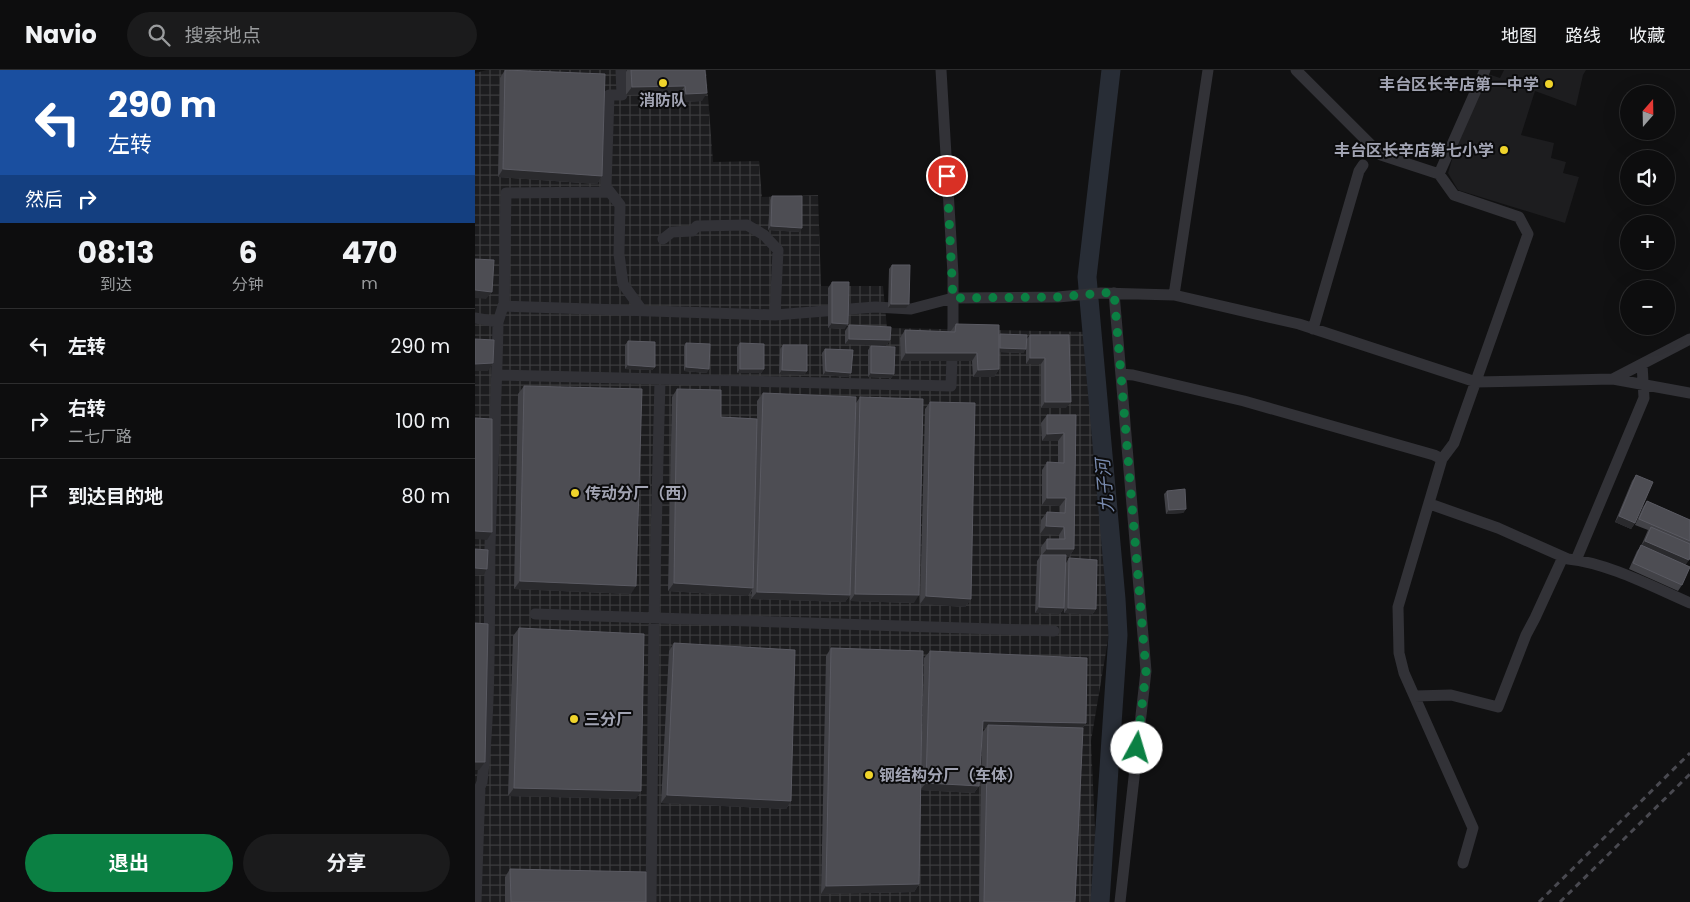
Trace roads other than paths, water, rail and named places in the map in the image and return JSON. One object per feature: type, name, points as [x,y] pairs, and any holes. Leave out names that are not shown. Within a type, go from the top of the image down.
[{"type":"street","points":[[621,70],[622,96],[609,95],[606,187],[619,205],[619,254],[623,284],[641,309]]},
{"type":"street","points":[[497,375],[951,386],[953,274],[941,70]]},
{"type":"street","points":[[1174,296],[1208,70]]},
{"type":"street","points":[[1296,70],[1381,155],[1439,174],[1454,195],[1519,217],[1528,234],[1454,443],[1442,459],[1430,504],[1397,607],[1399,654],[1404,673],[1473,828],[1463,864]]},
{"type":"street","points":[[1439,174],[1485,70]]},
{"type":"street","points":[[1313,329],[1359,171],[1363,165]]},
{"type":"street","points":[[476,902],[477,787],[482,782],[486,746],[491,613],[490,547],[498,322],[503,306],[506,193],[609,192]]},
{"type":"street","points":[[663,239],[672,232],[692,231],[697,226],[747,224],[764,235],[778,250],[775,314]]},
{"type":"street","points":[[503,306],[775,314],[875,307],[911,309],[953,298],[1078,296],[1101,292],[1174,296],[1313,329],[1475,382],[1613,379],[1690,392]]},
{"type":"street","points":[[1114,292],[1146,671],[1120,902]]},
{"type":"street","points":[[475,318],[498,322]]},
{"type":"street","points":[[1613,379],[1690,340]]},
{"type":"street","points":[[1576,560],[1644,398],[1642,364]]},
{"type":"street","points":[[1121,374],[1133,375],[1244,401],[1434,455],[1442,459]]},
{"type":"street","points":[[651,902],[654,618],[660,380]]},
{"type":"street","points":[[1430,504],[1498,528],[1563,557],[1621,573],[1690,603]]},
{"type":"street","points":[[1415,696],[1451,695],[1498,707],[1526,635],[1563,557]]},
{"type":"street","points":[[535,614],[1054,631]]},
{"type":"waterway","name":"九子河","points":[[1100,902],[1118,635],[1087,277],[1111,70]]},
{"type":"railway","points":[[1539,902],[1690,753]]},
{"type":"railway","points":[[1560,902],[1690,774]]},
{"type":"place","name":"消防队","points":[[663,83]]},
{"type":"place","name":"丰台区长辛店第一中学","points":[[1549,84]]},
{"type":"place","name":"丰台区长辛店第七小学","points":[[1504,150]]},
{"type":"place","name":"传动分厂（西）","points":[[575,493]]},
{"type":"place","name":"三分厂","points":[[574,719]]},
{"type":"place","name":"钢结构分厂（车体）","points":[[869,775]]}]
